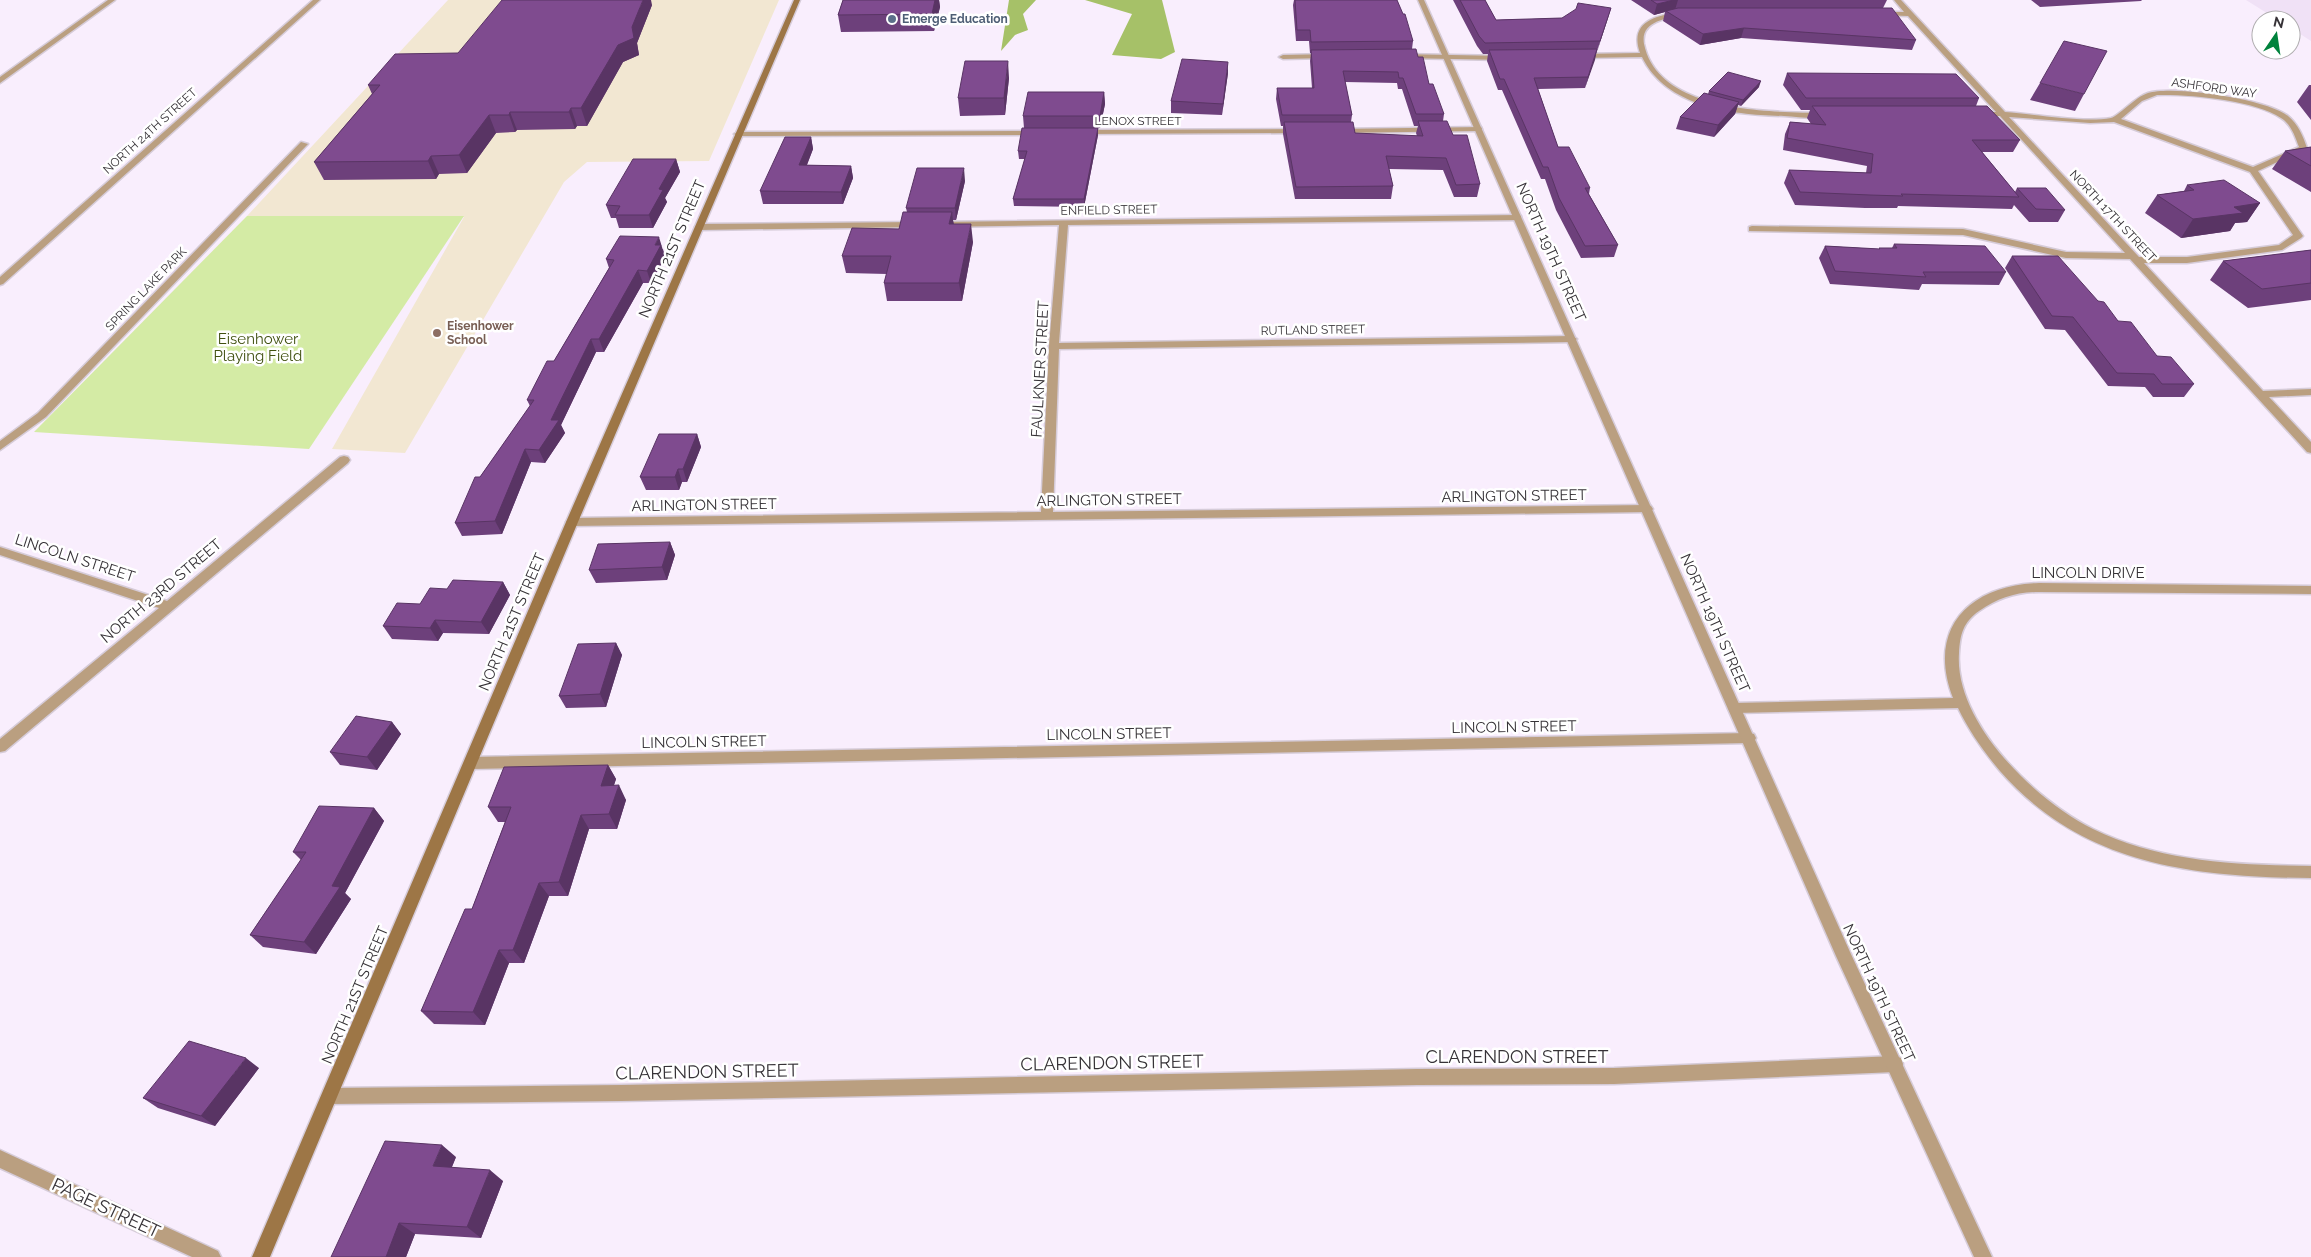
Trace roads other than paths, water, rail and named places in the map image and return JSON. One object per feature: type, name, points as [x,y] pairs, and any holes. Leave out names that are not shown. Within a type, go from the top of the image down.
[{"type":"main road","name":"NORTH 21ST STREET","points":[[261,1257],[572,522],[797,0]]},
{"type":"street","points":[[0,81],[112,0]]},
{"type":"street","name":"NORTH 24TH STREET","points":[[0,282],[317,0]]},
{"type":"street","name":"NORTH 19TH STREET","points":[[1421,0],[1844,956],[1983,1257]]},
{"type":"street","name":"NORTH 17TH STREET","points":[[1897,0],[2311,449]]},
{"type":"street","points":[[1691,14],[1661,17],[1642,28],[1638,40],[1642,55],[1667,84],[1708,104],[1751,113],[1837,115]]},
{"type":"street","points":[[1869,14],[1909,14]]},
{"type":"street","points":[[1576,56],[1642,55]]},
{"type":"street","points":[[1283,56],[1340,56]]},
{"type":"street","points":[[1397,56],[1509,58]]},
{"type":"street","name":"ASHFORD WAY","points":[[2115,120],[2141,98],[2156,93],[2194,95],[2267,108],[2283,116],[2295,127],[2303,148],[2253,170]]},
{"type":"street","points":[[1752,229],[1963,232],[2066,255],[2187,260],[2282,247],[2298,236],[2253,170],[2115,120],[2090,121],[2002,114],[1973,114]]},
{"type":"street","points":[[1329,131],[1478,129]]},
{"type":"street","name":"LENOX STREET","points":[[1077,132],[1309,131]]},
{"type":"street","points":[[738,134],[1048,133]]},
{"type":"street","name":"SPRING LAKE PARK","points":[[0,446],[42,415],[304,144]]},
{"type":"street","name":"ENFIELD STREET","points":[[699,227],[1518,218]]},
{"type":"street","name":"FAULKNER STREET","points":[[1047,516],[1054,346],[1064,223]]},
{"type":"street","name":"RUTLAND STREET","points":[[1054,346],[1572,339]]},
{"type":"street","points":[[2261,394],[2311,392]]},
{"type":"street","name":"NORTH 23RD STREET","points":[[0,747],[344,460]]},
{"type":"street","name":"ARLINGTON STREET","points":[[572,522],[1647,509]]},
{"type":"street","name":"LINCOLN STREET","points":[[0,551],[168,606]]},
{"type":"street","name":"LINCOLN DRIVE","points":[[1962,703],[1954,683],[1951,665],[1955,632],[1962,619],[1970,612],[2002,593],[2040,588],[2311,590]]},
{"type":"street","points":[[1735,708],[1962,703],[1970,719],[2015,779],[2054,812],[2089,833],[2136,852],[2208,867],[2268,872],[2311,872]]},
{"type":"street","name":"LINCOLN STREET","points":[[471,763],[1749,738]]},
{"type":"street","name":"CLARENDON STREET","points":[[330,1096],[621,1093],[1408,1078],[1614,1076],[1895,1064]]},
{"type":"street","name":"PAGE STREET","points":[[0,1159],[212,1257]]},
{"type":"place","name":"Emerge Education","points":[[892,19]]},
{"type":"place","name":"Eisenhower School","points":[[437,333]]},
{"type":"park label","name":"Eisenhower Playing Field","points":[[258,348]]}]
